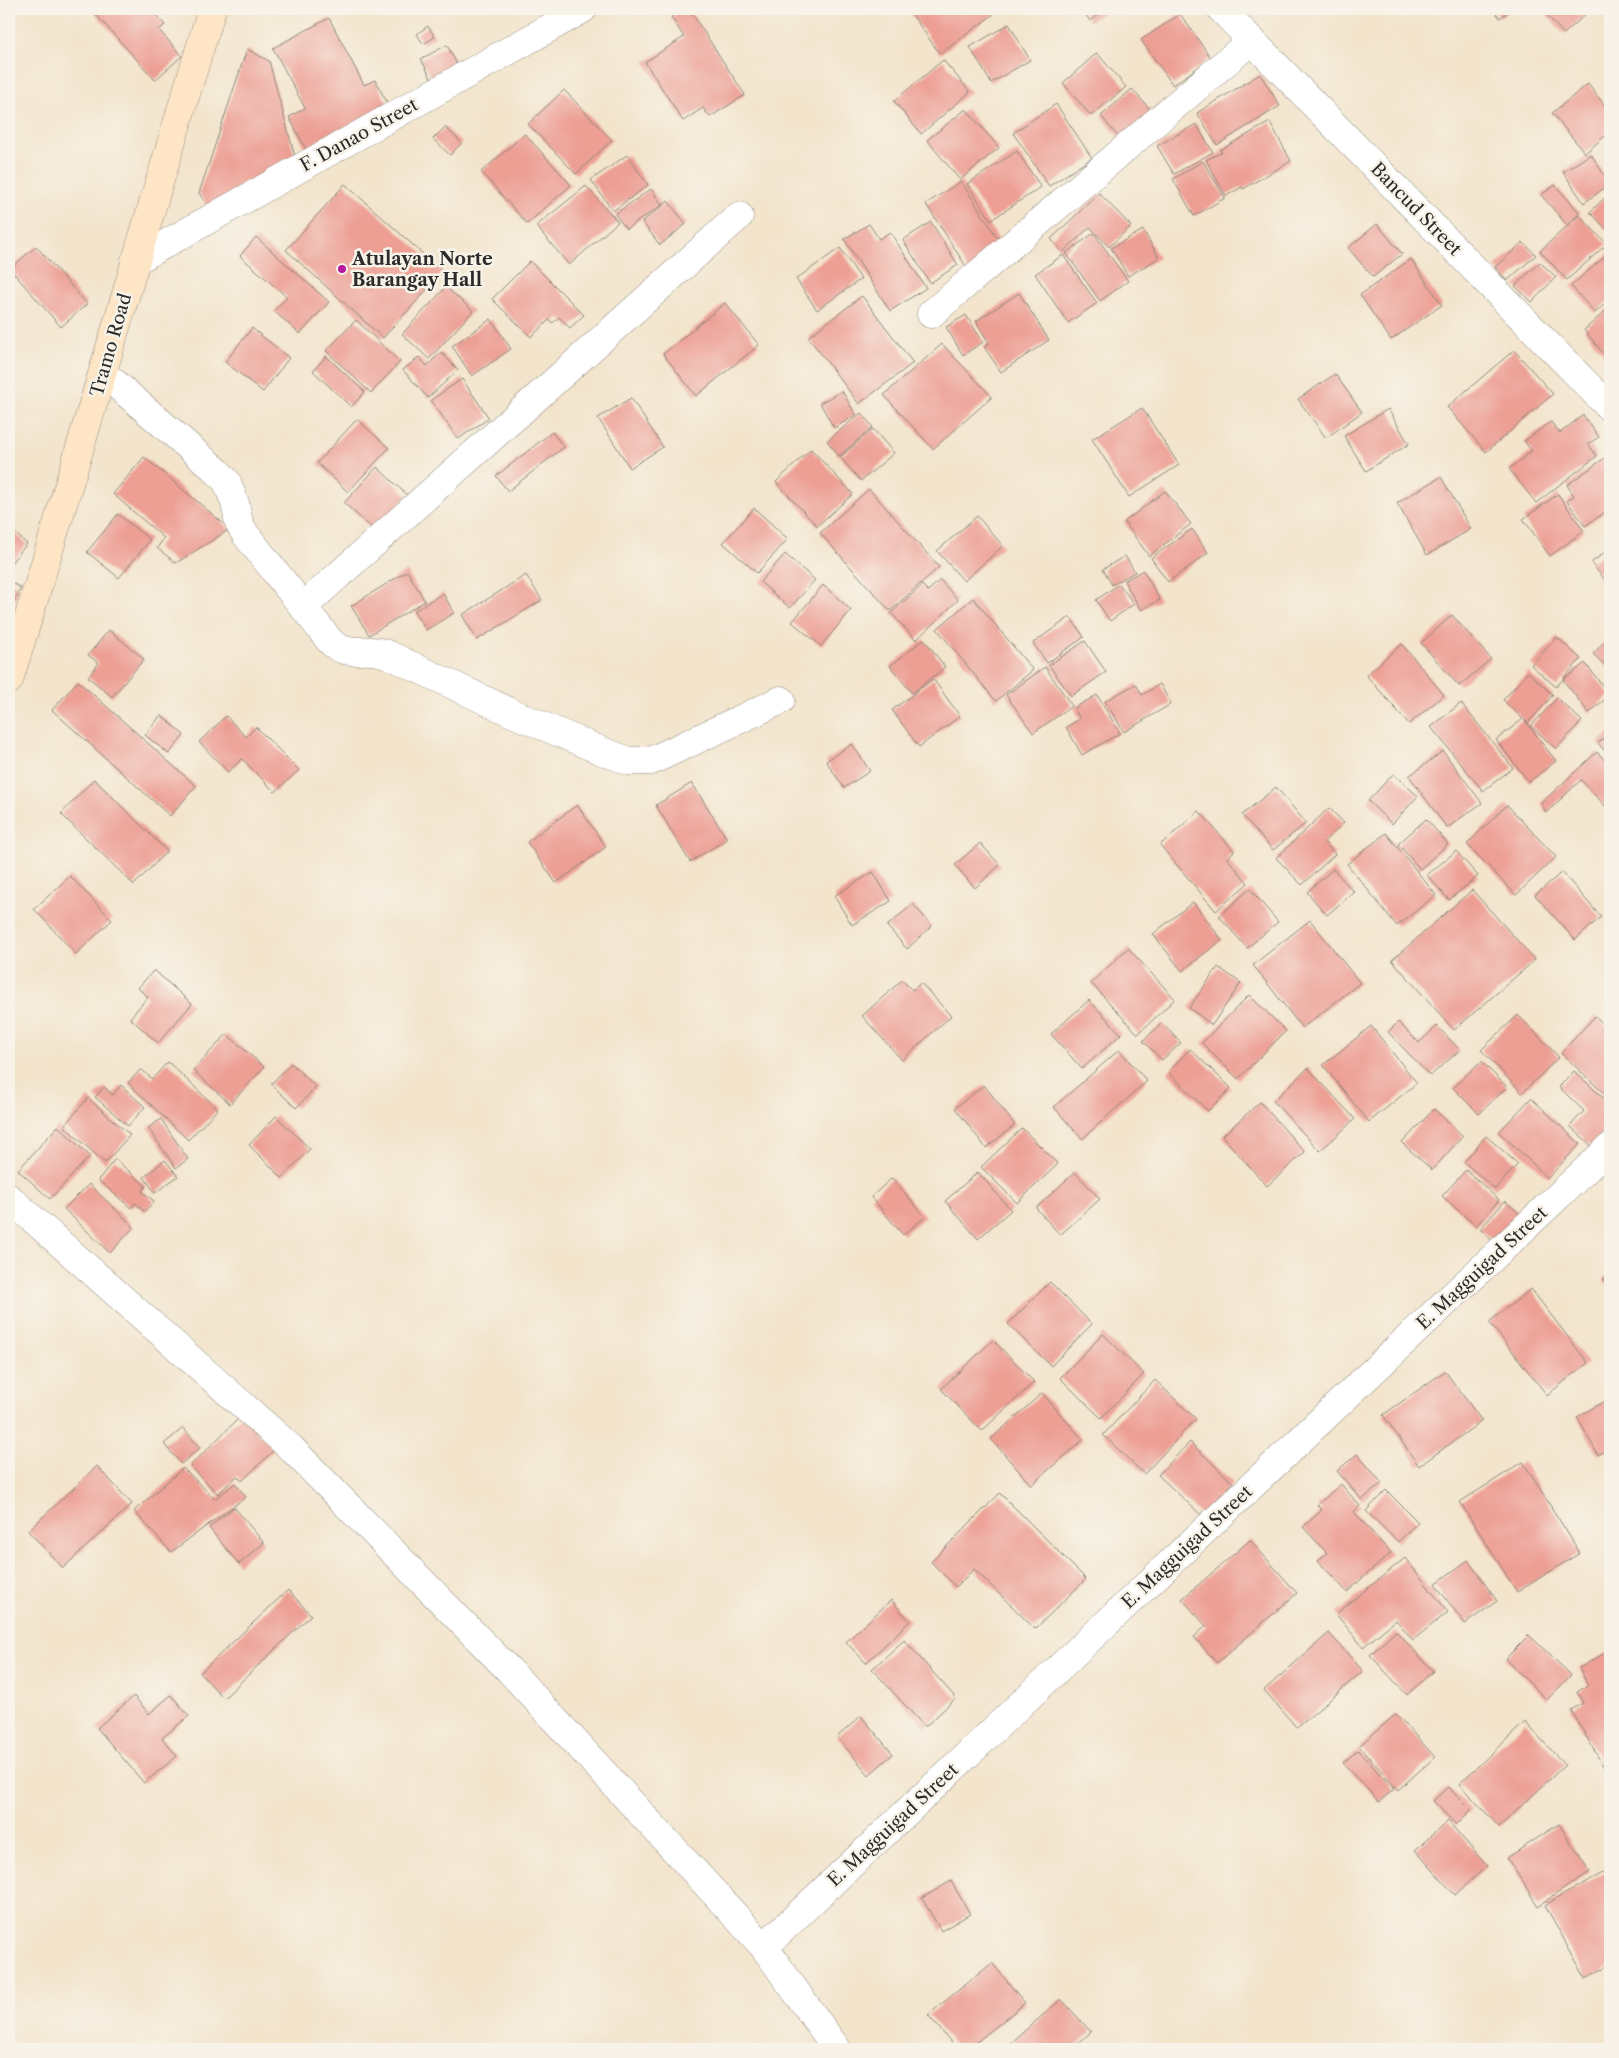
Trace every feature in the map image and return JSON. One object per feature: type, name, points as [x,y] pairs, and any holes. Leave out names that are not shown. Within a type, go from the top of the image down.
[{"type":"main road","name":"Tramo Road","points":[[9,680],[103,373],[134,261],[212,9]]},
{"type":"street","name":"F. Danao Street","points":[[134,261],[583,9]]},
{"type":"street","name":"Bancud Street","points":[[1221,9],[1610,408]]},
{"type":"street","points":[[931,314],[1252,40]]},
{"type":"street","points":[[303,607],[739,216]]},
{"type":"street","points":[[103,373],[191,446],[227,482],[235,503],[239,523],[246,535],[330,641],[341,650],[352,652],[372,651],[387,654],[510,712],[629,761],[651,760],[781,700]]},
{"type":"street","name":"E. Magguigad Street","points":[[764,1947],[1610,1146]]},
{"type":"street","points":[[9,1198],[292,1448],[509,1670],[764,1947],[837,2049]]},
{"type":"building","points":[[91,9],[151,9],[165,25],[159,30],[182,56],[155,80]]},
{"type":"building","points":[[684,9],[689,9],[745,95],[710,117],[703,108],[683,121],[645,62],[684,37],[671,17]]},
{"type":"building","points":[[915,9],[990,9],[994,14],[940,54],[910,12]]},
{"type":"building","points":[[1082,9],[1108,9],[1090,21]]},
{"type":"building","points":[[1493,9],[1512,9],[1500,18]]},
{"type":"building","points":[[1541,9],[1589,9],[1590,10],[1564,34]]},
{"type":"building","points":[[1180,14],[1211,58],[1173,85],[1141,40]]},
{"type":"building","points":[[329,18],[364,85],[375,80],[392,112],[310,157],[289,117],[305,108],[273,48]]},
{"type":"building","points":[[1009,24],[1030,60],[991,83],[970,47]]},
{"type":"building","points":[[428,26],[435,37],[423,44],[417,34]]},
{"type":"building","points":[[447,45],[458,66],[432,80],[421,59]]},
{"type":"building","points":[[247,49],[269,61],[295,157],[211,211],[199,193]]},
{"type":"building","points":[[1097,53],[1126,87],[1091,116],[1063,83]]},
{"type":"building","points":[[943,60],[970,92],[921,134],[894,101]]},
{"type":"building","points":[[1260,74],[1280,106],[1217,145],[1197,113]]},
{"type":"building","points":[[1588,84],[1610,112],[1610,132],[1585,153],[1552,113]]},
{"type":"building","points":[[1132,89],[1156,116],[1124,144],[1101,116]]},
{"type":"building","points":[[564,90],[612,140],[576,174],[528,124]]},
{"type":"building","points":[[1056,104],[1092,158],[1049,186],[1013,133]]},
{"type":"building","points":[[966,109],[999,148],[960,180],[927,140]]},
{"type":"building","points":[[1270,122],[1291,161],[1243,189],[1242,187],[1226,196],[1206,160]]},
{"type":"building","points":[[1196,124],[1213,152],[1174,174],[1157,146]]},
{"type":"building","points":[[445,127],[462,143],[450,155],[433,139]]},
{"type":"building","points":[[525,134],[571,185],[527,224],[481,172]]},
{"type":"building","points":[[1017,151],[1041,187],[991,220],[967,184]]},
{"type":"building","points":[[1591,154],[1610,184],[1584,203],[1563,172]]},
{"type":"building","points":[[627,155],[648,185],[613,211],[591,180]]},
{"type":"building","points":[[1203,161],[1225,198],[1194,216],[1173,179]]},
{"type":"building","points":[[961,181],[1004,248],[969,271],[926,204]]},
{"type":"building","points":[[345,184],[443,272],[383,338],[286,250]]},
{"type":"building","points":[[1555,185],[1580,213],[1567,225],[1541,195]]},
{"type":"building","points":[[586,186],[618,222],[569,265],[536,226]]},
{"type":"building","points":[[651,189],[662,205],[626,229],[615,214]]},
{"type":"building","points":[[1099,193],[1131,226],[1109,247],[1090,227],[1063,252],[1051,239]]},
{"type":"building","points":[[1610,193],[1610,233],[1590,212]]},
{"type":"building","points":[[668,201],[686,224],[660,245],[642,222]]},
{"type":"building","points":[[1579,215],[1607,244],[1567,280],[1540,251]]},
{"type":"building","points":[[931,222],[958,265],[930,283],[903,240]]},
{"type":"building","points":[[869,224],[879,239],[890,232],[926,288],[890,311],[844,239]]},
{"type":"building","points":[[1377,224],[1402,254],[1373,277],[1348,248]]},
{"type":"building","points":[[1143,230],[1159,258],[1128,276],[1111,248]]},
{"type":"building","points":[[1094,233],[1128,281],[1100,301],[1066,253]]},
{"type":"building","points":[[256,237],[329,302],[300,334],[274,311],[287,297],[240,256]]},
{"type":"building","points":[[1523,242],[1536,255],[1507,281],[1495,267]]},
{"type":"building","points":[[36,246],[87,304],[61,327],[10,269]]},
{"type":"building","points":[[840,248],[861,279],[817,310],[796,279]]},
{"type":"building","points":[[1610,252],[1610,299],[1595,313],[1571,286]]},
{"type":"building","points":[[1063,255],[1097,303],[1068,323],[1035,274]]},
{"type":"building","points":[[1411,259],[1442,305],[1391,340],[1360,295]]},
{"type":"building","points":[[530,261],[584,315],[570,328],[559,317],[553,323],[549,320],[531,337],[492,299]]},
{"type":"building","points":[[1540,262],[1556,277],[1532,302],[1515,286]]},
{"type":"building","points":[[446,287],[473,311],[429,359],[402,334]]},
{"type":"building","points":[[1019,293],[1049,340],[1001,372],[984,347],[989,343],[976,321]]},
{"type":"building","points":[[862,296],[913,363],[859,404],[808,337]]},
{"type":"building","points":[[725,303],[759,345],[696,396],[663,354]]},
{"type":"building","points":[[1610,307],[1610,361],[1584,330]]},
{"type":"building","points":[[966,315],[983,342],[963,355],[946,327]]},
{"type":"building","points":[[491,319],[511,349],[472,376],[452,346]]},
{"type":"building","points":[[356,320],[400,362],[371,393],[326,351]]},
{"type":"building","points":[[252,328],[289,358],[263,392],[225,362]]},
{"type":"building","points":[[942,344],[992,397],[933,449],[884,395]]},
{"type":"building","points":[[1514,350],[1553,394],[1486,452],[1447,407]]},
{"type":"building","points":[[441,352],[458,370],[428,398],[403,370],[419,357],[427,366]]},
{"type":"building","points":[[326,356],[365,392],[351,407],[313,371]]},
{"type":"building","points":[[1335,374],[1362,412],[1326,438],[1298,399]]},
{"type":"building","points":[[462,379],[489,418],[458,439],[431,400]]},
{"type":"building","points":[[842,391],[856,415],[834,428],[820,403]]},
{"type":"building","points":[[631,398],[663,447],[630,468],[598,418]]},
{"type":"building","points":[[1142,408],[1179,465],[1129,497],[1092,439]]},
{"type":"building","points":[[1388,409],[1409,444],[1366,471],[1344,436]]},
{"type":"building","points":[[861,413],[873,427],[839,456],[827,441]]},
{"type":"building","points":[[1583,415],[1599,437],[1588,444],[1597,456],[1536,503],[1509,469],[1532,451],[1524,441],[1551,422],[1560,433]]},
{"type":"building","points":[[357,419],[389,448],[348,492],[317,463]]},
{"type":"building","points":[[873,429],[894,453],[861,481],[840,457]]},
{"type":"building","points":[[552,432],[564,447],[508,491],[496,476]]},
{"type":"building","points":[[811,449],[853,494],[817,526],[776,482]]},
{"type":"building","points":[[1610,454],[1610,509],[1585,526],[1567,501],[1574,496],[1567,485]]},
{"type":"building","points":[[144,457],[230,529],[176,563],[157,548],[164,538],[113,494]]},
{"type":"building","points":[[377,467],[407,495],[375,531],[344,503]]},
{"type":"building","points":[[1441,477],[1471,529],[1427,555],[1397,503]]},
{"type":"building","points":[[869,489],[939,567],[890,611],[820,533]]},
{"type":"building","points":[[1165,491],[1191,524],[1149,556],[1124,522]]},
{"type":"building","points":[[1558,494],[1584,531],[1550,556],[1523,519]]},
{"type":"building","points":[[754,508],[788,539],[757,573],[723,543]]},
{"type":"building","points":[[118,514],[150,540],[119,578],[87,552]]},
{"type":"building","points":[[977,516],[1003,546],[964,581],[937,551]]},
{"type":"building","points":[[9,528],[27,544],[9,565]]},
{"type":"building","points":[[1192,529],[1208,553],[1168,582],[1151,558]]},
{"type":"building","points":[[1610,548],[1610,586],[1591,563]]},
{"type":"building","points":[[785,554],[815,580],[790,608],[760,582]]},
{"type":"building","points":[[1125,556],[1135,572],[1112,585],[1103,569]]},
{"type":"building","points":[[1143,570],[1160,600],[1141,610],[1124,581]]},
{"type":"building","points":[[407,571],[425,601],[369,635],[351,606]]},
{"type":"building","points":[[526,575],[542,600],[477,640],[462,615]]},
{"type":"building","points":[[940,580],[958,600],[916,640],[891,613],[922,585],[928,591]]},
{"type":"building","points":[[9,581],[21,588],[9,611]]},
{"type":"building","points":[[1119,584],[1134,604],[1110,621],[1096,600]]},
{"type":"building","points":[[823,585],[851,610],[821,646],[792,622]]},
{"type":"building","points":[[443,593],[454,613],[426,630],[414,611]]},
{"type":"building","points":[[973,598],[1033,670],[996,701],[937,629]]},
{"type":"building","points":[[1452,615],[1491,659],[1459,686],[1421,643]]},
{"type":"building","points":[[1070,617],[1084,637],[1047,663],[1033,643]]},
{"type":"building","points":[[109,630],[144,659],[112,697],[88,677],[99,663],[88,655]]},
{"type":"building","points":[[1610,636],[1610,670],[1593,654]]},
{"type":"building","points":[[1557,637],[1581,659],[1556,687],[1531,665]]},
{"type":"building","points":[[924,639],[945,667],[912,693],[890,666]]},
{"type":"building","points":[[1085,641],[1106,672],[1071,696],[1049,665]]},
{"type":"building","points":[[1402,644],[1444,695],[1409,724],[1366,675]]},
{"type":"building","points":[[1585,663],[1610,695],[1589,713],[1563,680]]},
{"type":"building","points":[[1045,667],[1072,706],[1033,733],[1006,695]]},
{"type":"building","points":[[1528,672],[1553,695],[1528,723],[1524,719],[1556,761],[1529,782],[1496,740],[1523,719],[1503,700]]},
{"type":"building","points":[[933,679],[960,716],[919,747],[892,710]]},
{"type":"building","points":[[78,681],[196,786],[170,816],[52,710]]},
{"type":"building","points":[[1136,684],[1142,695],[1160,684],[1171,704],[1124,732],[1105,701]]},
{"type":"building","points":[[1097,695],[1120,733],[1082,755],[1066,727],[1080,719],[1074,708]]},
{"type":"building","points":[[1557,698],[1582,721],[1556,749],[1531,726]]},
{"type":"building","points":[[1461,703],[1513,768],[1483,791],[1431,727]]},
{"type":"building","points":[[161,715],[184,735],[169,754],[145,735]]},
{"type":"building","points":[[226,716],[246,737],[256,727],[299,770],[275,792],[242,759],[228,772],[199,742]]},
{"type":"building","points":[[1610,733],[1610,757],[1598,743]]},
{"type":"building","points":[[852,744],[870,771],[844,788],[826,761]]},
{"type":"building","points":[[1443,751],[1482,803],[1447,828],[1409,776]]},
{"type":"building","points":[[1597,752],[1610,766],[1610,809],[1581,780],[1546,813],[1541,803]]},
{"type":"building","points":[[1393,774],[1418,796],[1392,824],[1368,801]]},
{"type":"building","points":[[94,779],[167,851],[134,885],[61,814]]},
{"type":"building","points":[[692,783],[727,839],[690,862],[656,805]]},
{"type":"building","points":[[1276,787],[1306,823],[1273,850],[1242,815]]},
{"type":"building","points":[[577,805],[606,847],[556,883],[527,842]]},
{"type":"building","points":[[1507,805],[1556,857],[1516,895],[1467,844]]},
{"type":"building","points":[[1329,808],[1344,823],[1324,842],[1335,854],[1302,885],[1276,858]]},
{"type":"building","points":[[1199,811],[1234,851],[1227,858],[1248,883],[1216,911],[1160,845]]},
{"type":"building","points":[[1426,819],[1448,844],[1420,869],[1398,844]]},
{"type":"building","points":[[1386,833],[1436,895],[1397,926],[1347,864]]},
{"type":"building","points":[[980,843],[1000,865],[975,888],[955,865]]},
{"type":"building","points":[[1456,851],[1478,876],[1449,900],[1427,875]]},
{"type":"building","points":[[1333,869],[1354,892],[1327,915],[1307,892]]},
{"type":"building","points":[[873,872],[891,901],[852,925],[834,896]]},
{"type":"building","points":[[1562,872],[1601,917],[1575,940],[1535,895]]},
{"type":"building","points":[[70,876],[112,920],[76,954],[34,909]]},
{"type":"building","points":[[1250,889],[1278,922],[1247,948],[1219,916]]},
{"type":"building","points":[[1472,890],[1535,960],[1454,1030],[1392,960]]},
{"type":"building","points":[[1193,902],[1222,940],[1182,971],[1153,934]]},
{"type":"building","points":[[913,904],[932,926],[907,949],[887,926]]},
{"type":"building","points":[[1310,920],[1360,983],[1302,1028],[1253,965]]},
{"type":"building","points":[[1128,948],[1175,999],[1138,1034],[1091,983]]},
{"type":"building","points":[[1218,967],[1241,983],[1212,1025],[1189,1008]]},
{"type":"building","points":[[154,970],[192,1004],[158,1043],[130,1018],[148,997],[138,988]]},
{"type":"building","points":[[902,980],[912,990],[921,983],[951,1016],[902,1060],[862,1016]]},
{"type":"building","points":[[1249,995],[1286,1031],[1238,1079],[1202,1043]]},
{"type":"building","points":[[1089,1000],[1121,1034],[1082,1069],[1051,1034]]},
{"type":"building","points":[[1518,1015],[1559,1057],[1522,1093],[1481,1050]]},
{"type":"building","points":[[1595,1016],[1610,1030],[1610,1099],[1561,1053]]},
{"type":"building","points":[[1398,1022],[1419,1043],[1437,1026],[1460,1050],[1430,1076],[1388,1032]]},
{"type":"building","points":[[1162,1023],[1181,1043],[1162,1060],[1143,1041]]},
{"type":"building","points":[[1371,1026],[1417,1083],[1369,1122],[1323,1065]]},
{"type":"building","points":[[227,1034],[264,1067],[230,1104],[193,1070]]},
{"type":"building","points":[[1190,1049],[1231,1088],[1208,1111],[1168,1072]]},
{"type":"building","points":[[1119,1050],[1147,1081],[1082,1139],[1054,1107]]},
{"type":"building","points":[[1481,1061],[1507,1087],[1479,1114],[1453,1088]]},
{"type":"building","points":[[168,1062],[218,1109],[188,1140],[128,1083],[141,1069],[152,1079]]},
{"type":"building","points":[[291,1063],[316,1087],[296,1108],[271,1084]]},
{"type":"building","points":[[1308,1068],[1355,1119],[1320,1151],[1273,1101]]},
{"type":"building","points":[[1574,1071],[1610,1104],[1610,1131],[1594,1148],[1570,1126],[1584,1111],[1559,1087]]},
{"type":"building","points":[[121,1085],[145,1107],[128,1126],[95,1097],[104,1087],[113,1095]]},
{"type":"building","points":[[984,1085],[1015,1125],[986,1148],[955,1108]]},
{"type":"building","points":[[88,1098],[130,1135],[105,1163],[64,1126]]},
{"type":"building","points":[[1531,1098],[1580,1144],[1548,1178],[1499,1132]]},
{"type":"building","points":[[1260,1102],[1305,1152],[1267,1186],[1222,1136]]},
{"type":"building","points":[[1434,1109],[1463,1136],[1432,1170],[1402,1143]]},
{"type":"building","points":[[276,1116],[310,1149],[282,1178],[249,1145]]},
{"type":"building","points":[[161,1119],[188,1159],[176,1168],[148,1128]]},
{"type":"building","points":[[58,1126],[90,1156],[50,1199],[18,1170]]},
{"type":"building","points":[[1022,1128],[1058,1164],[1017,1203],[981,1167]]},
{"type":"building","points":[[1486,1136],[1518,1164],[1495,1189],[1464,1162]]},
{"type":"building","points":[[115,1159],[146,1186],[142,1191],[154,1201],[145,1212],[135,1203],[131,1208],[98,1180]]},
{"type":"building","points":[[165,1160],[178,1176],[155,1193],[144,1177]]},
{"type":"building","points":[[1466,1170],[1499,1200],[1476,1226],[1442,1196]]},
{"type":"building","points":[[978,1172],[1011,1210],[978,1239],[945,1201]]},
{"type":"building","points":[[1075,1172],[1100,1199],[1060,1235],[1036,1208]]},
{"type":"building","points":[[892,1178],[925,1217],[903,1235],[871,1197]]},
{"type":"building","points":[[89,1184],[134,1227],[110,1253],[64,1209]]},
{"type":"building","points":[[1505,1201],[1525,1218],[1499,1247],[1480,1229]]},
{"type":"building","points":[[1610,1274],[1610,1288],[1603,1279]]},
{"type":"building","points":[[1050,1282],[1092,1324],[1051,1366],[1008,1324]]},
{"type":"building","points":[[1531,1289],[1588,1363],[1547,1395],[1489,1322]]},
{"type":"building","points":[[1103,1334],[1144,1374],[1101,1418],[1060,1378]]},
{"type":"building","points":[[993,1340],[1034,1382],[982,1431],[941,1389]]},
{"type":"building","points":[[1445,1371],[1482,1421],[1419,1466],[1383,1415]]},
{"type":"building","points":[[1155,1380],[1196,1419],[1144,1474],[1103,1435]]},
{"type":"building","points":[[1042,1393],[1083,1440],[1031,1485],[991,1439]]},
{"type":"building","points":[[1610,1398],[1610,1448],[1598,1455],[1577,1417]]},
{"type":"building","points":[[241,1416],[274,1450],[242,1481],[237,1476],[218,1494],[190,1466]]},
{"type":"building","points":[[183,1428],[200,1448],[181,1464],[164,1444]]},
{"type":"building","points":[[1190,1442],[1233,1483],[1201,1515],[1158,1475]]},
{"type":"building","points":[[1357,1454],[1382,1483],[1362,1500],[1337,1471]]},
{"type":"building","points":[[1523,1462],[1580,1553],[1517,1592],[1460,1502]]},
{"type":"building","points":[[97,1466],[132,1504],[63,1568],[28,1531]]},
{"type":"building","points":[[183,1468],[215,1499],[235,1483],[246,1497],[171,1552],[134,1511]]},
{"type":"building","points":[[1341,1484],[1360,1506],[1354,1512],[1391,1553],[1347,1592],[1318,1561],[1327,1553],[1303,1527],[1322,1510],[1317,1505]]},
{"type":"building","points":[[1386,1490],[1418,1522],[1398,1542],[1366,1511]]},
{"type":"building","points":[[1000,1493],[1086,1579],[1035,1629],[974,1569],[956,1587],[931,1562]]},
{"type":"building","points":[[234,1507],[264,1543],[239,1564],[209,1528]]},
{"type":"building","points":[[1250,1540],[1297,1593],[1217,1663],[1194,1637],[1206,1626],[1182,1599]]},
{"type":"building","points":[[1405,1558],[1448,1612],[1413,1640],[1396,1620],[1363,1647],[1336,1614]]},
{"type":"building","points":[[1468,1560],[1497,1601],[1465,1624],[1435,1584]]},
{"type":"building","points":[[288,1590],[311,1615],[224,1698],[200,1673]]},
{"type":"building","points":[[891,1600],[910,1621],[866,1663],[846,1642]]},
{"type":"building","points":[[1396,1631],[1433,1671],[1407,1695],[1370,1655]]},
{"type":"building","points":[[1329,1633],[1363,1671],[1297,1728],[1264,1690]]},
{"type":"building","points":[[1529,1635],[1571,1675],[1547,1700],[1505,1659]]},
{"type":"building","points":[[904,1640],[956,1698],[925,1727],[872,1669]]},
{"type":"building","points":[[1610,1650],[1609,1776],[1571,1710],[1583,1703],[1577,1692],[1588,1685],[1579,1668]]},
{"type":"building","points":[[171,1695],[189,1716],[162,1738],[177,1756],[144,1783],[97,1728],[134,1696],[149,1714]]},
{"type":"building","points":[[1396,1714],[1435,1757],[1398,1790],[1359,1746]]},
{"type":"building","points":[[861,1716],[893,1754],[869,1775],[837,1737]]},
{"type":"building","points":[[1525,1722],[1565,1765],[1499,1827],[1459,1784]]},
{"type":"building","points":[[1358,1750],[1394,1789],[1379,1802],[1343,1763]]},
{"type":"building","points":[[1448,1787],[1471,1810],[1456,1825],[1433,1801]]},
{"type":"building","points":[[1448,1821],[1487,1866],[1455,1895],[1415,1850]]},
{"type":"building","points":[[1559,1824],[1590,1872],[1538,1906],[1507,1858]]},
{"type":"building","points":[[1610,1869],[1610,1965],[1586,1979],[1545,1905]]},
{"type":"building","points":[[951,1881],[970,1914],[941,1931],[922,1898]]},
{"type":"building","points":[[992,1963],[1025,2003],[968,2049],[957,2049],[928,2015]]},
{"type":"building","points":[[1061,1999],[1091,2032],[1072,2049],[1004,2049]]},
{"type":"place","name":"Atulayan Norte Barangay Hall","points":[[342,269]]}]
